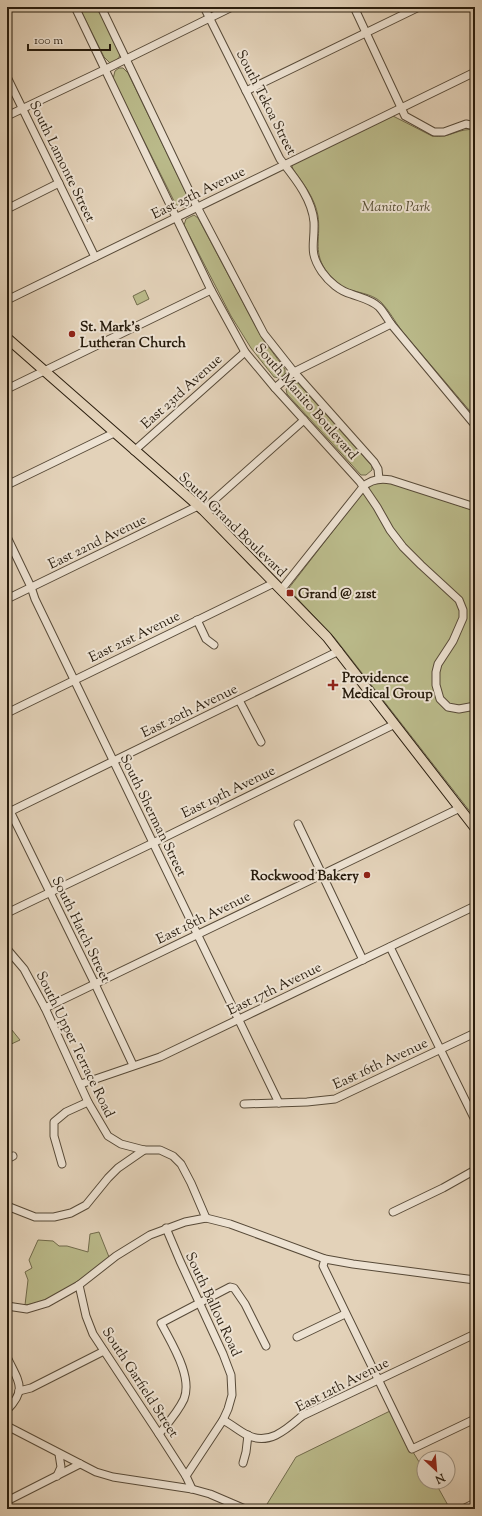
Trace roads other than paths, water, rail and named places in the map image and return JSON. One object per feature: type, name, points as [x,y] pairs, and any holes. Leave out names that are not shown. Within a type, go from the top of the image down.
[{"type":"main road","name":"South Grand Boulevard","points":[[7,338],[200,508],[340,651],[473,824]]},
{"type":"street","name":"South Manito Boulevard","points":[[75,7],[211,290],[246,352],[275,388],[363,487],[398,541],[421,565],[455,595],[461,603],[464,612],[462,622],[438,664],[436,672],[436,685],[440,699],[448,707],[459,709],[475,706]]},
{"type":"street","name":"South Manito Boulevard","points":[[101,7],[197,208],[264,334],[294,372],[371,458],[377,467],[379,479]]},
{"type":"street","name":"South Tekoa Street","points":[[204,7],[280,159],[310,203],[314,223],[313,257],[323,273],[338,288],[350,294],[366,298],[379,307],[391,324],[475,425]]},
{"type":"street","points":[[7,116],[106,70],[232,7]]},
{"type":"street","points":[[354,7],[405,116],[434,132],[444,132],[466,124],[475,126]]},
{"type":"street","points":[[246,92],[419,7]]},
{"type":"street","name":"East 25th Avenue","points":[[7,300],[475,72]]},
{"type":"street","name":"South Lamonte Street","points":[[7,76],[95,257]]},
{"type":"street","points":[[7,208],[59,183]]},
{"type":"street","points":[[7,389],[211,290]]},
{"type":"street","points":[[275,388],[294,372],[391,324]]},
{"type":"street","name":"East 23rd Avenue","points":[[134,450],[246,352]]},
{"type":"street","name":"East 22nd Avenue","points":[[7,599],[200,508],[304,420]]},
{"type":"street","points":[[7,485],[114,433]]},
{"type":"street","points":[[281,590],[363,487],[370,482],[379,479],[391,480],[475,507]]},
{"type":"street","name":"South Sherman Street","points":[[7,537],[31,587],[35,599],[279,1103]]},
{"type":"street","name":"East 21st Avenue","points":[[7,713],[274,583]]},
{"type":"street","points":[[197,620],[206,639],[214,645]]},
{"type":"street","name":"East 20th Avenue","points":[[8,810],[114,761],[340,651]]},
{"type":"street","points":[[239,700],[260,742]]},
{"type":"street","name":"East 19th Avenue","points":[[7,913],[395,724]]},
{"type":"street","name":"East 18th Avenue","points":[[45,1008],[460,808]]},
{"type":"street","name":"South Hatch Street","points":[[8,810],[50,892],[133,1065]]},
{"type":"street","points":[[298,824],[363,960]]},
{"type":"street","name":"East 17th Avenue","points":[[81,1084],[160,1057],[475,906]]},
{"type":"street","points":[[390,946],[475,1120]]},
{"type":"street","name":"South Upper Terrace Road","points":[[7,949],[24,968],[45,1008],[88,1102],[108,1136],[121,1144],[144,1150],[160,1150],[173,1156],[181,1164],[206,1218]]},
{"type":"street","name":"East 16th Avenue","points":[[244,1104],[307,1102],[335,1099],[475,1033]]},
{"type":"street","points":[[62,1164],[54,1136],[54,1122],[66,1112],[88,1102]]},
{"type":"street","points":[[7,1206],[35,1217],[54,1217],[71,1214],[86,1205],[118,1168],[144,1150]]},
{"type":"street","points":[[393,1212],[444,1188],[475,1170]]},
{"type":"street","points":[[7,1306],[20,1309],[33,1308],[54,1300],[79,1285],[116,1256],[150,1235],[185,1222],[206,1218],[230,1224],[325,1259],[475,1280]]},
{"type":"street","name":"South Ballou Road","points":[[166,1228],[199,1303],[224,1354],[231,1375],[232,1394],[228,1409],[223,1420],[186,1476]]},
{"type":"street","points":[[325,1259],[322,1266],[412,1449],[475,1419]]},
{"type":"street","name":"South Garfield Street","points":[[79,1285],[86,1316],[93,1334],[186,1476],[192,1489]]},
{"type":"street","points":[[159,1434],[176,1414],[184,1398],[186,1384],[183,1369],[161,1323],[230,1287],[234,1288],[245,1304],[266,1346]]},
{"type":"street","points":[[297,1337],[345,1314]]},
{"type":"street","name":"East 12th Avenue","points":[[223,1420],[248,1435],[264,1439],[278,1435],[302,1416],[475,1334]]},
{"type":"street","points":[[19,1391],[31,1388],[104,1351]]},
{"type":"street","points":[[7,1357],[18,1381],[19,1391],[17,1400],[7,1410]]},
{"type":"street","points":[[7,1426],[96,1472],[113,1477],[192,1489],[210,1494],[245,1509]]},
{"type":"street","points":[[243,1463],[248,1435]]},
{"type":"street","points":[[57,1476],[61,1467],[59,1454]]},
{"type":"street","points":[[7,1501],[80,1464]]},
{"type":"street","points":[[463,1509],[475,1503]]},
{"type":"place","name":"St. Mark's Lutheran Church","points":[[72,334]]},
{"type":"place","name":"Grand @ 21st","points":[[290,593]]},
{"type":"place","name":"Providence Medical Group","points":[[333,685]]},
{"type":"place","name":"Rockwood Bakery","points":[[367,875]]},
{"type":"park label","name":"Manito Park","points":[[396,206]]}]
